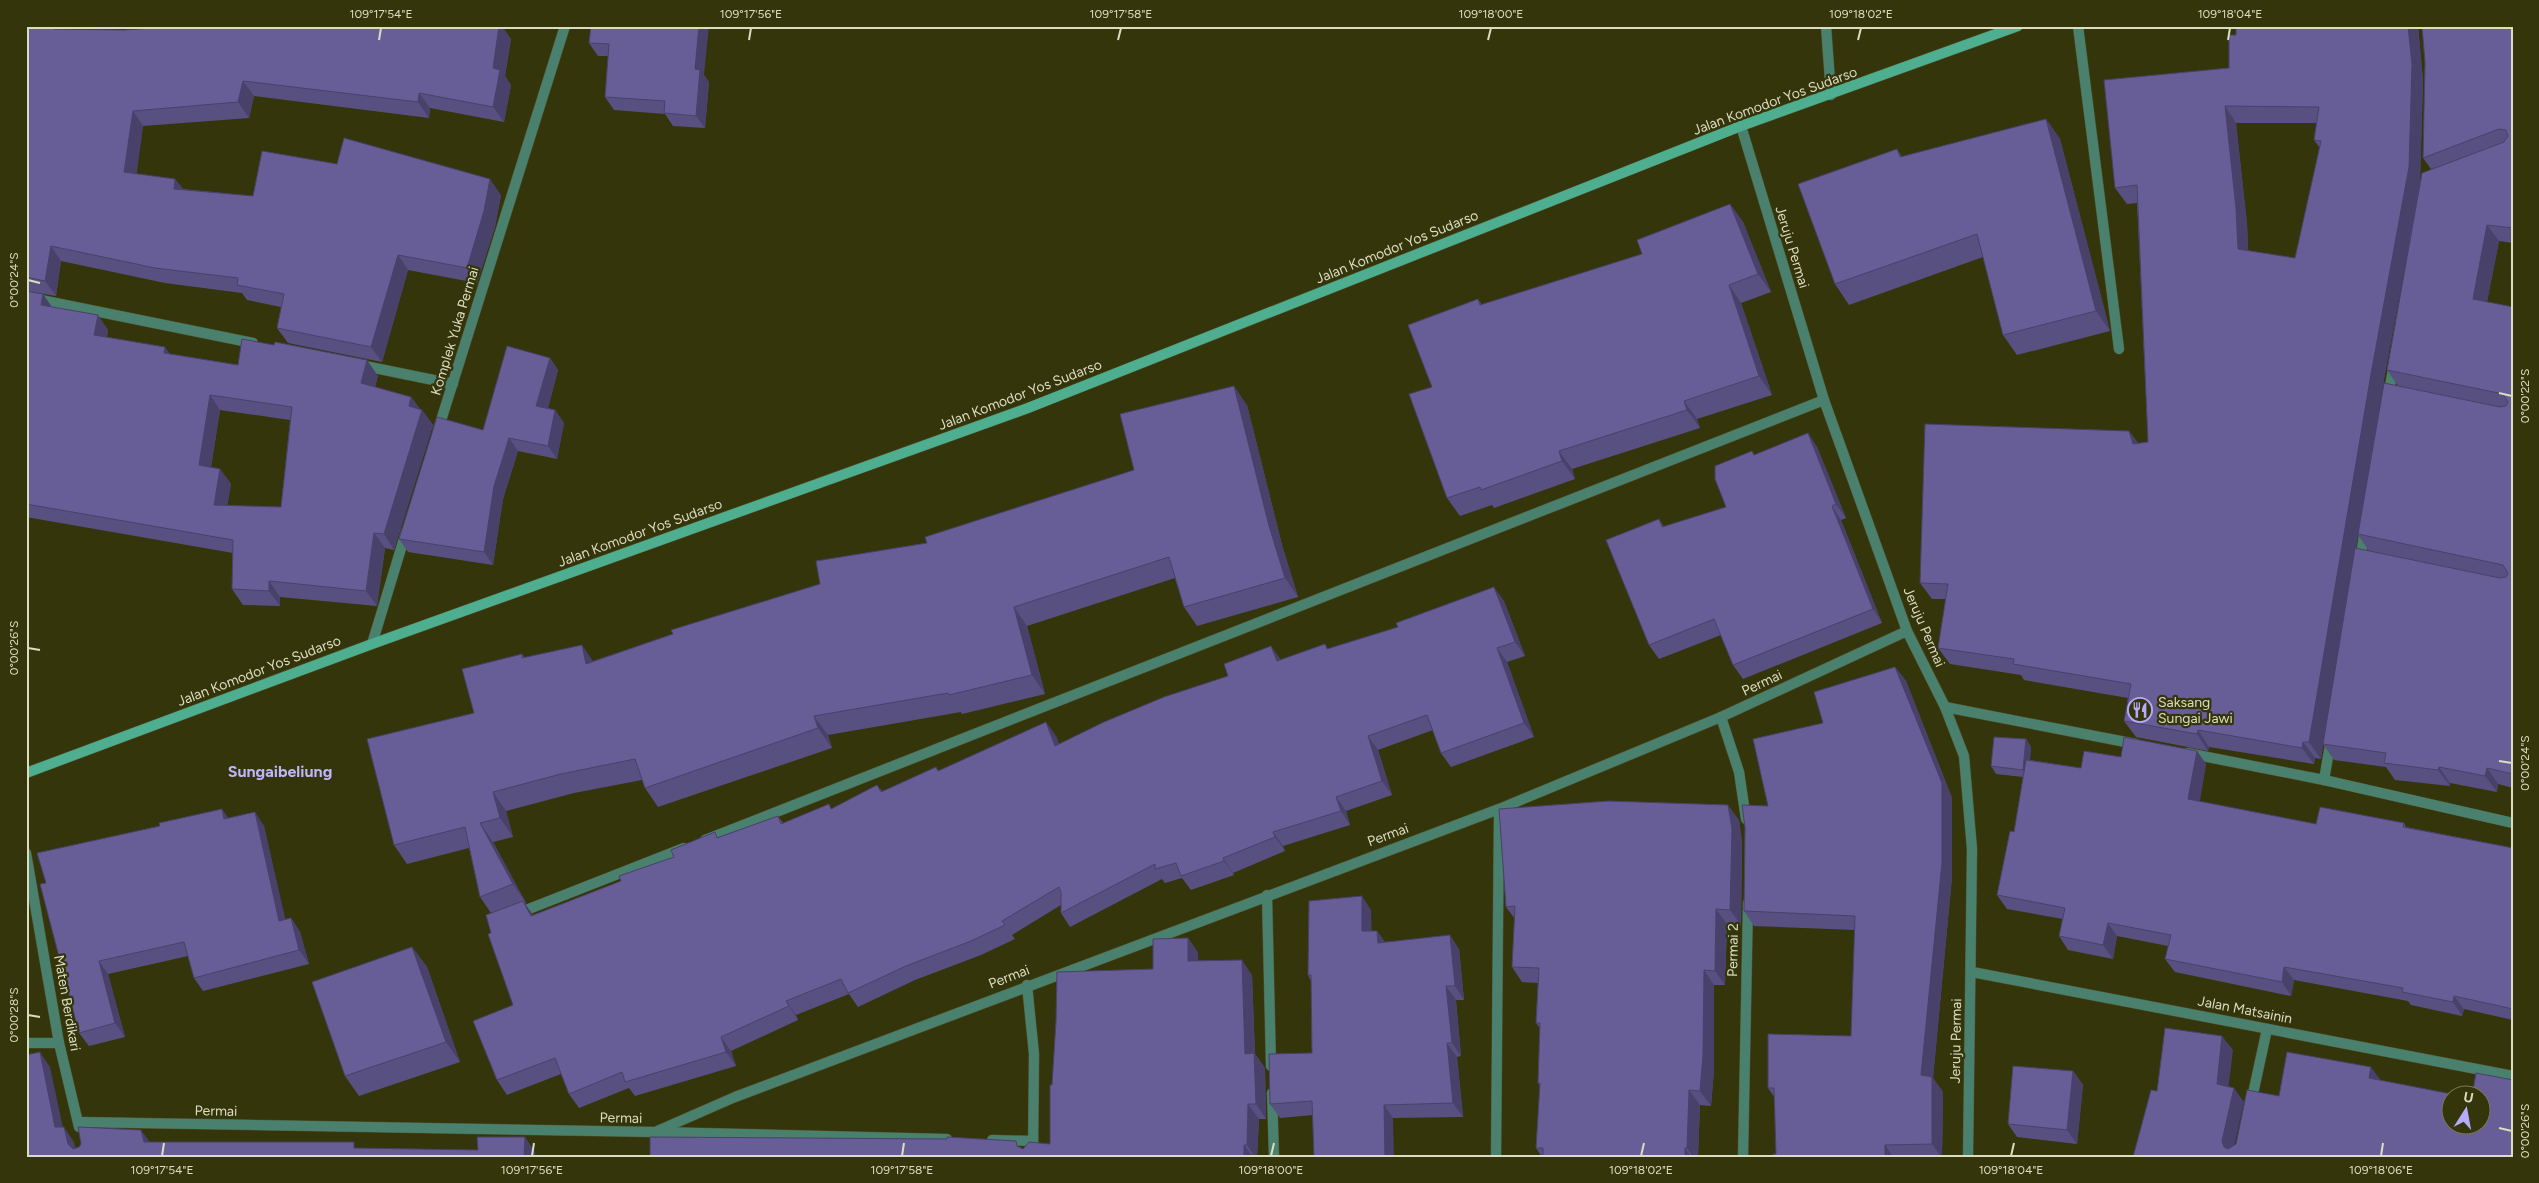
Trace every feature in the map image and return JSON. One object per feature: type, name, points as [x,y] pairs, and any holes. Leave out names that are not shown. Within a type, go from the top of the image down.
[{"type":"street","name":"Komplek Yuka Permai","points":[[435,439],[565,26]]},
{"type":"street","points":[[1826,26],[1831,95]]},
{"type":"street","name":"Jalan Komodor Yos Sudarso","points":[[26,773],[372,644],[1028,408],[1740,126],[1831,95],[2018,26]]},
{"type":"street","points":[[2078,26],[2119,349]]},
{"type":"street","name":"Jeruju Permai","points":[[1740,126],[1824,400],[1907,631],[1945,707],[1964,756],[1972,849],[1972,972],[1968,1157]]},
{"type":"street","points":[[26,297],[269,346]]},
{"type":"street","points":[[2386,410],[2394,392],[2396,353]]},
{"type":"street","points":[[346,362],[453,384]]},
{"type":"street","points":[[506,918],[1824,400]]},
{"type":"street","points":[[2358,576],[2365,557],[2367,517]]},
{"type":"street","points":[[372,644],[409,523]]},
{"type":"street","name":"Permai","points":[[78,1122],[656,1132],[735,1097],[1027,985],[1499,809],[1721,717],[1907,631]]},
{"type":"street","points":[[1945,707],[2149,746]]},
{"type":"street","points":[[1721,717],[1740,772],[1748,834]]},
{"type":"street","points":[[2324,780],[2332,731]]},
{"type":"street","points":[[2178,752],[2324,780],[2513,823]]},
{"type":"street","points":[[1496,1157],[1499,809]]},
{"type":"street","name":"Maten Berdikari","points":[[26,853],[59,1043],[82,1140]]},
{"type":"street","name":"Permai 2","points":[[1743,1157],[1748,892]]},
{"type":"street","points":[[1267,895],[1274,1157]]},
{"type":"street","name":"Jalan Matsainin","points":[[1972,972],[2513,1076]]},
{"type":"street","points":[[1027,985],[1034,1054],[1032,1157]]},
{"type":"street","points":[[2249,1111],[2268,1029]]},
{"type":"street","points":[[26,1043],[59,1043]]},
{"type":"street","points":[[656,1132],[954,1140]]},
{"type":"street","points":[[984,1140],[1033,1141]]},
{"type":"building","points":[[26,26],[54,26],[54,29],[124,30],[182,26],[344,26],[367,28],[368,26],[499,26],[493,68],[500,70],[493,107],[419,93],[418,102],[243,81],[238,102],[133,111],[124,172],[175,179],[174,189],[253,196],[262,151],[337,164],[344,138],[490,179],[484,211],[467,268],[398,255],[371,347],[277,328],[284,294],[237,285],[238,278],[155,268],[51,246],[45,281],[26,277]]},
{"type":"building","points":[[591,26],[699,26],[695,69],[700,70],[696,116],[664,113],[665,101],[605,97],[609,44],[589,43]]},
{"type":"building","points":[[2236,26],[2408,26],[2412,64],[2409,167],[2371,374],[2309,742],[2303,742],[2302,748],[2198,730],[2197,734],[2124,721],[2131,684],[2013,664],[2014,659],[1938,648],[1948,584],[1920,583],[1925,424],[2129,431],[2133,444],[2148,442],[2137,185],[2115,188],[2104,80],[2229,68],[2229,35],[2236,35]],"holes":[[[2225,106],[2319,107],[2314,140],[2321,141],[2295,258],[2238,249],[2236,208]]]},
{"type":"building","points":[[2422,26],[2513,26],[2513,228],[2487,225],[2473,299],[2513,307],[2513,774],[2487,768],[2485,776],[2439,767],[2438,770],[2384,763],[2386,753],[2323,744],[2355,548],[2500,578],[2506,577],[2508,573],[2503,565],[2358,534],[2384,383],[2500,407],[2506,406],[2508,402],[2503,394],[2387,370],[2422,173],[2504,142],[2508,136],[2506,130],[2499,129],[2423,158],[2425,63]]},
{"type":"building","points":[[2046,119],[2096,311],[2003,335],[1977,234],[1835,284],[1798,184],[1897,149],[1900,157]]},
{"type":"building","points":[[1730,204],[1758,274],[1729,285],[1759,376],[1684,401],[1687,410],[1559,451],[1562,461],[1481,490],[1480,487],[1447,498],[1409,394],[1432,387],[1408,325],[1478,299],[1480,305],[1642,254],[1637,240]]},
{"type":"building","points":[[26,291],[43,294],[41,305],[98,315],[94,335],[165,347],[164,353],[238,365],[242,339],[274,345],[275,342],[367,360],[361,383],[411,397],[409,406],[422,410],[384,534],[374,533],[366,591],[269,581],[269,591],[232,589],[233,540],[26,504]],"holes":[[[210,395],[292,407],[281,507],[214,505],[220,469],[199,465]]]},
{"type":"building","points":[[507,346],[550,358],[536,406],[555,410],[548,446],[509,438],[494,486],[484,552],[399,539],[437,417],[483,430]]},
{"type":"building","points":[[1234,386],[1269,526],[1285,578],[1184,607],[1169,557],[1014,607],[1032,675],[949,695],[948,693],[814,716],[818,728],[645,788],[635,759],[561,774],[493,792],[500,818],[480,823],[513,884],[480,897],[465,827],[394,845],[367,739],[474,713],[462,669],[522,654],[522,658],[582,645],[586,664],[673,634],[671,630],[820,584],[816,561],[927,543],[925,537],[1134,470],[1120,414]]},
{"type":"building","points":[[1808,433],[1836,504],[1832,506],[1873,609],[1733,665],[1714,619],[1649,645],[1606,540],[1659,519],[1662,527],[1726,507],[1715,479],[1715,466],[1752,451],[1754,455]]},
{"type":"building","points":[[1494,587],[1515,642],[1497,648],[1524,723],[1441,753],[1427,715],[1368,736],[1382,781],[1336,797],[1341,811],[1273,832],[1275,837],[1223,858],[1224,861],[1181,876],[1176,863],[1155,869],[1155,864],[1061,913],[1061,892],[1059,887],[1002,921],[1005,925],[971,941],[906,966],[848,993],[841,979],[786,1001],[789,1006],[721,1037],[726,1052],[625,1082],[622,1072],[569,1094],[555,1058],[497,1080],[473,1021],[513,1005],[488,934],[491,933],[486,915],[523,901],[531,916],[621,881],[619,876],[674,857],[671,850],[715,832],[717,838],[778,816],[781,824],[829,804],[831,809],[877,785],[881,792],[936,767],[938,771],[1046,722],[1055,746],[1104,722],[1164,697],[1228,676],[1224,664],[1271,646],[1277,661],[1325,644],[1327,649],[1398,627],[1396,623]]},
{"type":"building","points":[[1895,667],[1942,783],[1942,863],[1921,1075],[1932,1077],[1932,1144],[1885,1145],[1885,1157],[1773,1157],[1773,1154],[1776,1154],[1774,1088],[1768,1088],[1768,1034],[1851,1036],[1855,916],[1744,911],[1745,828],[1742,805],[1768,806],[1753,739],[1823,723],[1814,692]]},
{"type":"building","points":[[1994,737],[2026,739],[2023,770],[1991,766]]},
{"type":"building","points":[[2124,737],[2197,751],[2188,799],[2316,824],[2320,807],[2404,823],[2403,827],[2513,848],[2513,1009],[2454,996],[2453,1002],[2402,992],[2403,988],[2284,967],[2282,982],[2165,959],[2171,935],[2108,923],[2103,945],[2059,936],[2065,908],[1997,895],[2010,831],[2014,832],[2026,760],[2081,768],[2084,751],[2121,757]]},
{"type":"building","points":[[1608,801],[1728,805],[1732,829],[1730,910],[1716,909],[1715,971],[1704,970],[1703,1055],[1700,1091],[1689,1090],[1685,1157],[1543,1157],[1543,1148],[1536,1148],[1540,1083],[1538,1083],[1540,1023],[1536,1023],[1539,968],[1512,967],[1515,906],[1506,907],[1499,809]]},
{"type":"building","points":[[222,809],[224,819],[255,812],[279,921],[291,918],[299,950],[194,978],[184,942],[99,961],[115,1023],[79,1033],[40,884],[46,883],[37,853],[160,826],[159,823]]},
{"type":"building","points":[[1362,896],[1362,931],[1377,931],[1378,943],[1450,935],[1455,986],[1446,986],[1452,1043],[1447,1043],[1453,1103],[1384,1105],[1385,1157],[1314,1157],[1312,1101],[1270,1104],[1269,1054],[1312,1053],[1311,975],[1308,975],[1309,901]]},
{"type":"building","points":[[1188,938],[1188,961],[1242,960],[1245,1054],[1254,1053],[1256,1104],[1248,1104],[1247,1145],[1244,1145],[1244,1157],[650,1157],[650,1137],[947,1139],[947,1137],[1016,1141],[1017,1146],[1023,1149],[1029,1142],[1050,1144],[1050,1085],[1052,1085],[1056,1021],[1057,972],[1153,969],[1153,939]]},
{"type":"building","points":[[412,947],[446,1042],[345,1076],[312,982]]},
{"type":"building","points":[[2165,1028],[2222,1036],[2217,1084],[2234,1088],[2222,1141],[2224,1147],[2228,1149],[2236,1144],[2247,1090],[2279,1096],[2287,1052],[2371,1067],[2369,1078],[2442,1092],[2442,1136],[2492,1136],[2492,1086],[2474,1086],[2476,1073],[2513,1080],[2513,1157],[2133,1157],[2151,1090],[2157,1091]]},
{"type":"building","points":[[40,1052],[55,1127],[64,1127],[68,1144],[73,1149],[81,1144],[78,1127],[141,1130],[144,1142],[354,1142],[354,1148],[478,1150],[477,1137],[525,1137],[524,1157],[26,1157],[26,1055]]},
{"type":"building","points":[[2013,1066],[2073,1071],[2067,1130],[2008,1124]]},
{"type":"place","name":"Saksang Sungai Jawi","points":[[2140,710]]},
{"type":"district","name":"Sungaibeliung","points":[[280,771]]}]
